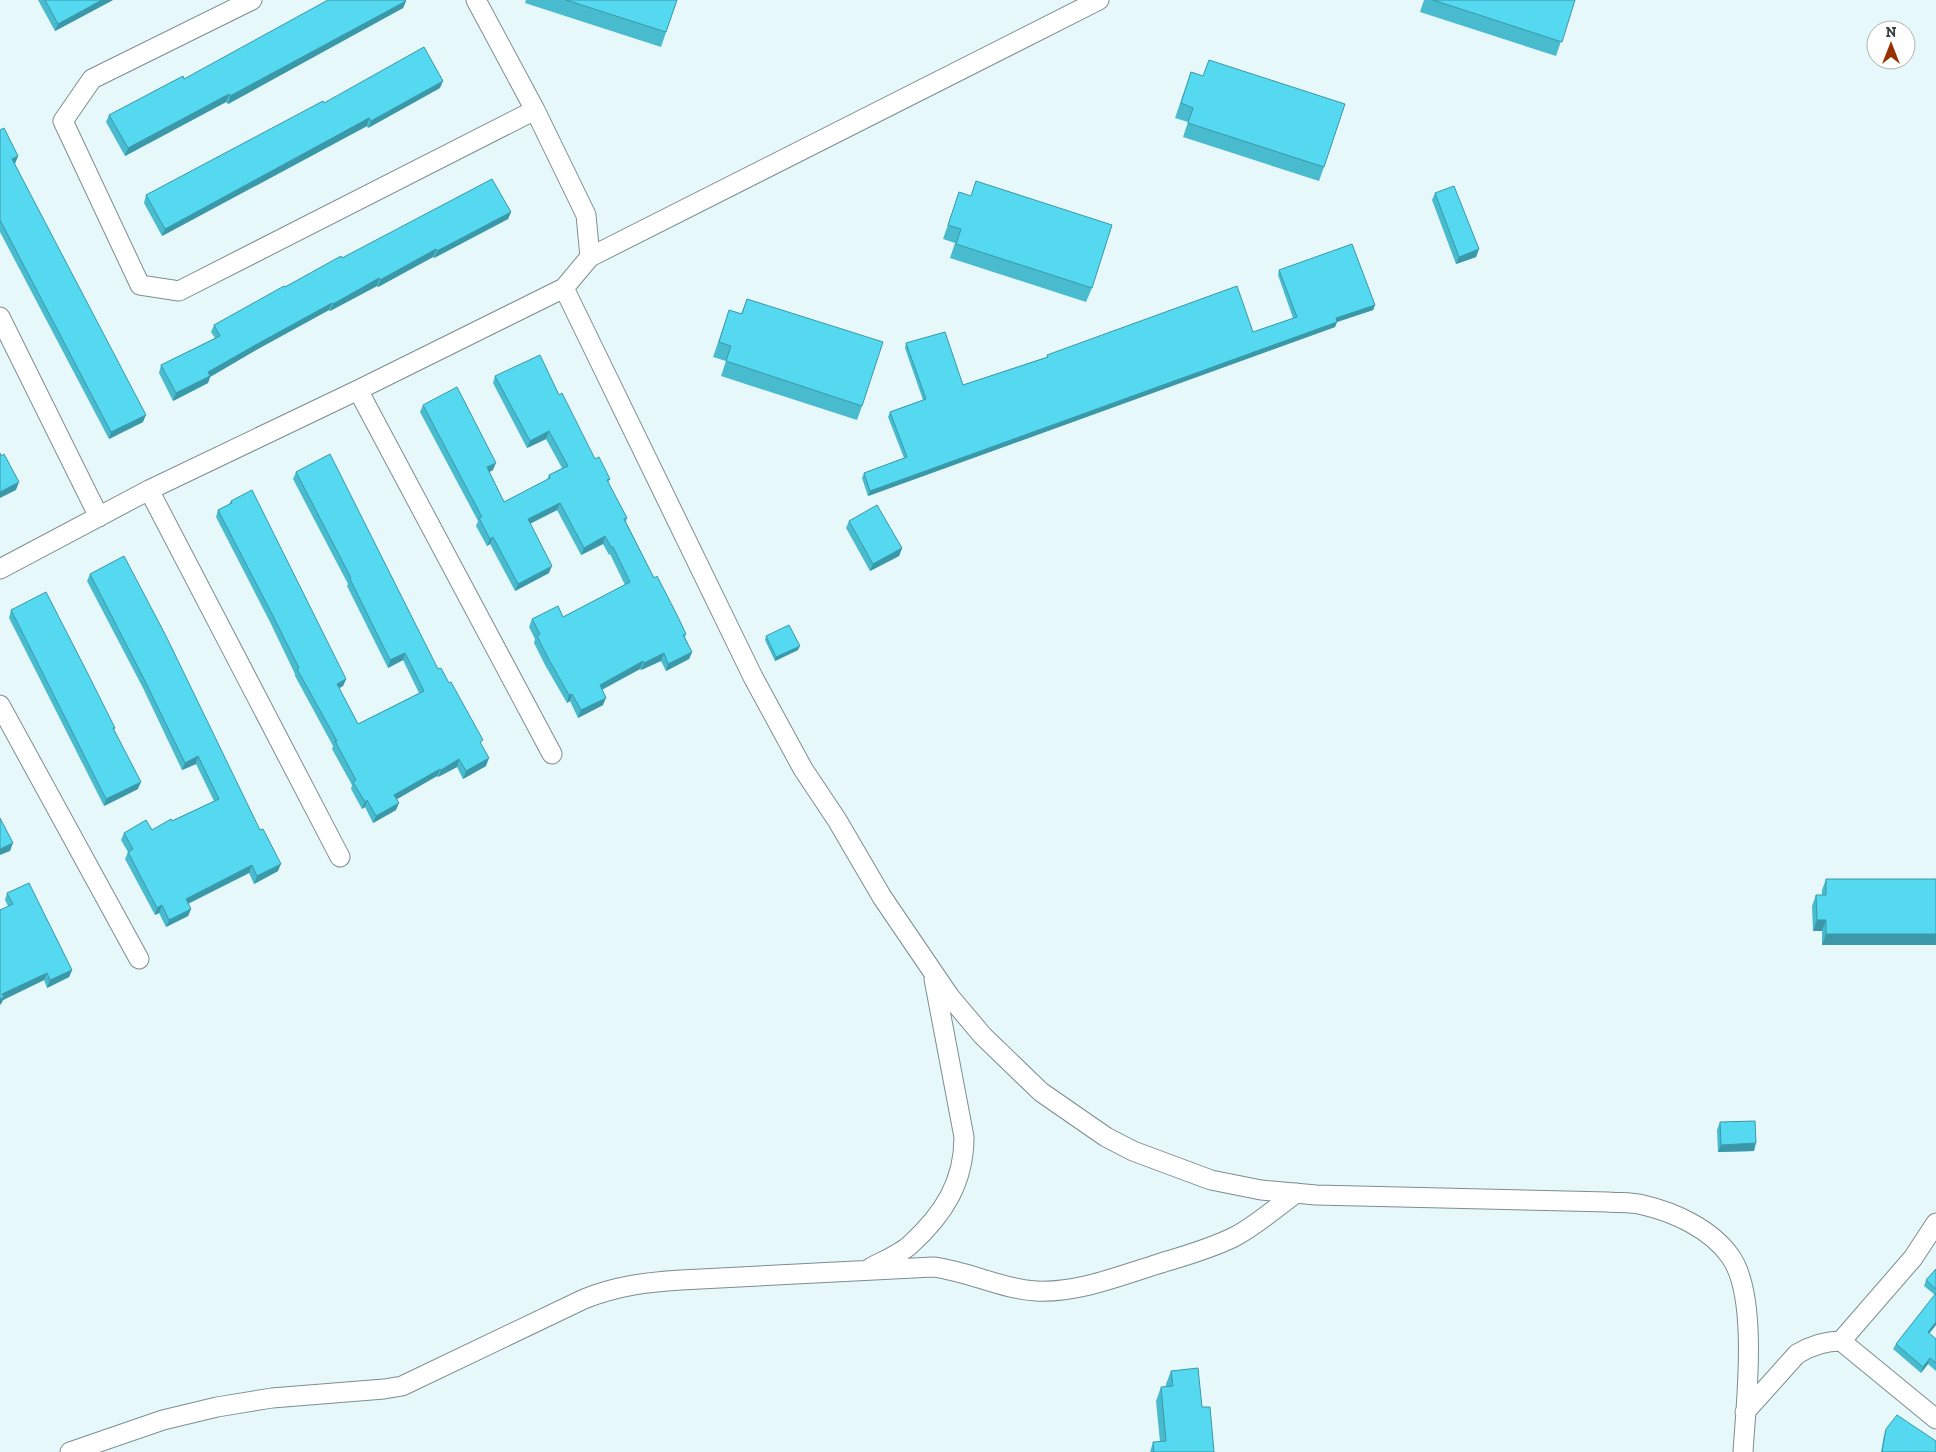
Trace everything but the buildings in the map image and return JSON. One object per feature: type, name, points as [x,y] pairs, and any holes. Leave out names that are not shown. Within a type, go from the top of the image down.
[{"type":"street","points":[[252,0],[92,79],[63,121],[140,285],[179,291],[535,110]]},
{"type":"street","points":[[476,0],[535,110],[586,215],[590,257]]},
{"type":"street","points":[[0,569],[149,490],[358,390],[564,288],[590,257],[1099,0]]},
{"type":"street","points":[[564,288],[753,677],[803,769],[837,820],[882,897],[933,972],[983,1036],[1041,1092],[1106,1137],[1133,1152],[1211,1180],[1261,1190],[1316,1195],[1641,1204],[1688,1222],[1716,1241],[1731,1257],[1740,1278],[1747,1304],[1748,1361],[1743,1452]]},
{"type":"street","points":[[0,317],[99,517]]},
{"type":"street","points":[[358,390],[552,754]]},
{"type":"street","points":[[149,490],[340,856]]},
{"type":"street","points":[[0,705],[139,959]]},
{"type":"street","points":[[865,1271],[910,1246],[946,1206],[959,1178],[964,1155],[964,1137],[933,972]]},
{"type":"street","points":[[70,1452],[163,1420],[217,1406],[272,1398],[402,1386],[584,1300],[603,1292],[645,1283],[933,1267],[952,1269],[1002,1285],[1035,1291],[1062,1291],[1136,1271],[1211,1247],[1235,1237],[1296,1193]]},
{"type":"street","points":[[1842,1341],[1913,1258],[1936,1223]]},
{"type":"street","points":[[1745,1412],[1797,1354],[1808,1347],[1826,1341],[1842,1341],[1936,1419]]}]
